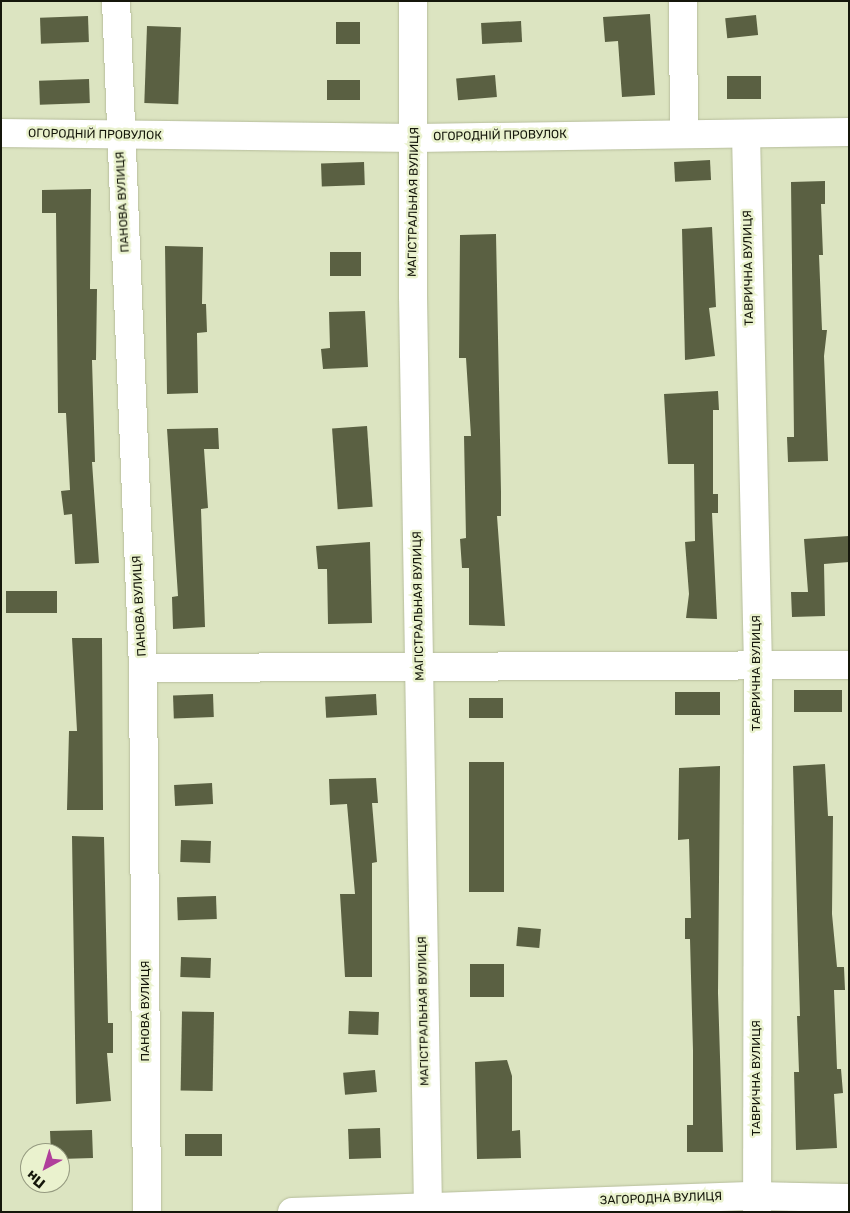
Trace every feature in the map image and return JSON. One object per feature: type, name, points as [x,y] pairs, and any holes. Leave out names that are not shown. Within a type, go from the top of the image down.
[{"type":"street","name":"ПАНОВА ВУЛИЦЯ","points":[[116,1],[143,668],[147,1212]]},
{"type":"street","name":"МАГІСТРАЛЬНАЯ ВУЛИЦЯ","points":[[413,1],[416,138],[413,296],[428,1208]]},
{"type":"street","points":[[683,1],[684,132]]},
{"type":"street","name":"ОГОРОДНІЙ ПРОВУЛОК","points":[[1,133],[120,136],[416,138],[684,132],[746,134],[849,132]]},
{"type":"street","name":"ТАВРИЧНА ВУЛИЦЯ","points":[[746,134],[758,666],[757,1204]]},
{"type":"street","points":[[143,668],[420,664],[849,665]]},
{"type":"street","name":"ЗАГОРОДНА ВУЛИЦЯ","points":[[292,1212],[428,1208],[757,1204],[849,1198]]},
{"type":"building","points":[[650,14],[655,95],[622,97],[618,41],[605,42],[603,17]]},
{"type":"building","points":[[756,15],[758,35],[727,38],[725,18]]},
{"type":"building","points":[[88,16],[89,42],[41,44],[40,18]]},
{"type":"building","points":[[521,21],[522,42],[482,44],[481,23]]},
{"type":"building","points":[[336,22],[360,22],[360,44],[336,44]]},
{"type":"building","points":[[147,26],[181,27],[178,104],[144,103]]},
{"type":"building","points":[[495,75],[497,97],[458,100],[456,78]]},
{"type":"building","points":[[727,76],[761,76],[761,99],[727,99]]},
{"type":"building","points":[[89,79],[90,103],[40,105],[39,81]]},
{"type":"building","points":[[327,80],[360,80],[360,100],[327,100]]},
{"type":"building","points":[[710,160],[711,180],[675,182],[674,162]]},
{"type":"building","points":[[364,162],[365,185],[322,186],[321,164]]},
{"type":"building","points":[[825,181],[825,204],[821,204],[823,255],[819,255],[822,330],[827,330],[824,356],[828,461],[788,462],[787,437],[794,437],[791,182]]},
{"type":"building","points":[[91,189],[90,289],[97,289],[96,360],[92,360],[95,462],[92,462],[99,563],[75,564],[72,514],[64,515],[61,491],[70,490],[66,413],[58,413],[56,213],[42,213],[42,190]]},
{"type":"building","points":[[712,227],[716,307],[709,308],[715,356],[685,360],[682,229]]},
{"type":"building","points":[[496,234],[501,492],[501,516],[497,516],[505,626],[469,625],[469,568],[462,568],[460,539],[466,538],[464,436],[471,436],[466,358],[459,358],[460,235]]},
{"type":"building","points":[[165,246],[203,247],[202,304],[206,304],[207,332],[197,333],[198,393],[167,394]]},
{"type":"building","points":[[330,252],[361,252],[361,276],[330,276]]},
{"type":"building","points":[[365,311],[368,367],[323,369],[321,349],[330,348],[329,312]]},
{"type":"building","points":[[718,391],[719,410],[713,410],[713,494],[718,494],[718,513],[712,513],[717,619],[686,618],[689,594],[685,542],[695,541],[694,464],[668,464],[664,394]]},
{"type":"building","points":[[367,426],[373,507],[338,509],[332,428]]},
{"type":"building","points":[[218,428],[219,449],[204,449],[208,508],[201,509],[205,627],[173,629],[172,597],[178,596],[167,429]]},
{"type":"building","points":[[849,536],[849,562],[824,564],[825,616],[792,617],[791,592],[808,592],[804,539]]},
{"type":"building","points":[[370,542],[372,623],[328,624],[327,569],[318,569],[316,546]]},
{"type":"building","points":[[6,591],[57,591],[57,613],[6,613]]},
{"type":"building","points":[[72,638],[102,638],[103,810],[67,810],[69,731],[77,731]]},
{"type":"building","points":[[794,690],[842,690],[842,712],[794,712]]},
{"type":"building","points":[[675,692],[720,692],[720,715],[675,715]]},
{"type":"building","points":[[213,694],[214,717],[174,718],[173,695]]},
{"type":"building","points":[[376,694],[377,715],[326,718],[325,697]]},
{"type":"building","points":[[469,698],[503,698],[503,718],[469,718]]},
{"type":"building","points":[[469,762],[504,762],[504,892],[469,892]]},
{"type":"building","points":[[825,764],[828,816],[833,816],[832,914],[837,967],[844,967],[845,990],[834,990],[837,1069],[841,1069],[843,1093],[834,1094],[837,1148],[796,1150],[794,1072],[799,1072],[797,1016],[800,1016],[793,766]]},
{"type":"building","points":[[720,766],[718,993],[723,1152],[687,1152],[687,1125],[693,1125],[693,1051],[690,939],[685,939],[685,918],[691,918],[689,839],[678,840],[679,768]]},
{"type":"building","points":[[376,778],[378,803],[372,803],[377,862],[372,863],[372,977],[345,977],[340,894],[355,894],[347,804],[330,805],[329,779]]},
{"type":"building","points":[[212,783],[213,804],[175,806],[174,785]]},
{"type":"building","points":[[72,836],[104,837],[108,1023],[113,1023],[113,1053],[107,1053],[111,1101],[76,1104]]},
{"type":"building","points":[[181,840],[211,841],[210,863],[180,862]]},
{"type":"building","points":[[216,896],[217,919],[178,920],[177,897]]},
{"type":"building","points":[[518,927],[541,929],[539,948],[516,946]]},
{"type":"building","points":[[181,957],[211,958],[210,978],[180,977]]},
{"type":"building","points":[[470,964],[504,964],[504,997],[470,997]]},
{"type":"building","points":[[182,1011],[214,1012],[213,1091],[181,1090]]},
{"type":"building","points":[[349,1011],[379,1012],[378,1035],[348,1034]]},
{"type":"building","points":[[507,1060],[512,1076],[512,1131],[520,1130],[521,1158],[477,1159],[475,1062]]},
{"type":"building","points":[[375,1070],[377,1092],[345,1095],[343,1073]]},
{"type":"building","points":[[380,1128],[381,1158],[349,1159],[348,1129]]},
{"type":"building","points":[[92,1130],[93,1158],[70,1159],[70,1143],[51,1143],[50,1131]]},
{"type":"building","points":[[185,1134],[222,1134],[222,1156],[185,1156]]}]
